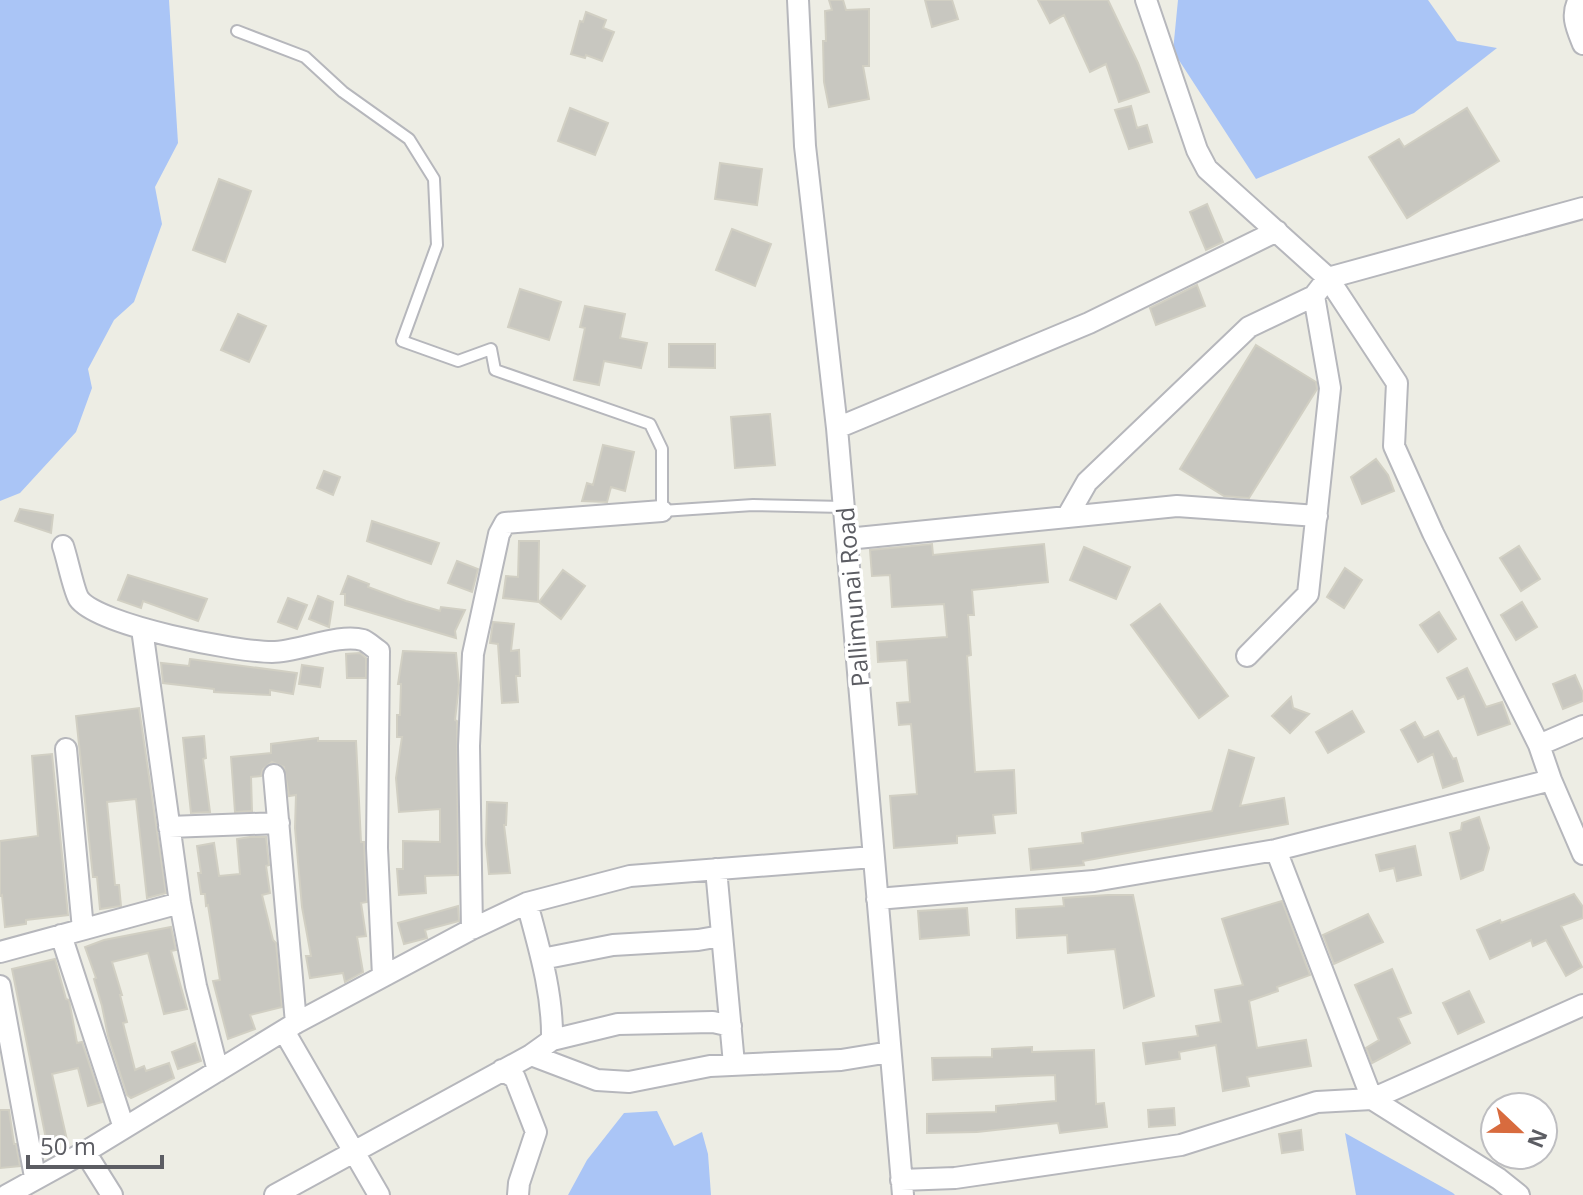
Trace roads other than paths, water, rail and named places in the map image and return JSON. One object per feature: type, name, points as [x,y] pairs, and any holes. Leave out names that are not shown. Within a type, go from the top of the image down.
[{"type":"street","name":"Pallimunai Road","points":[[798,0],[805,146],[837,428],[902,1187]]},
{"type":"street","points":[[1146,0],[1197,150],[1207,169],[1328,278],[1397,383],[1394,446],[1433,533],[1539,745],[1583,854]]},
{"type":"street","points":[[1579,0],[1575,6],[1575,22],[1583,44]]},
{"type":"street","points":[[1067,517],[1087,482],[1249,327],[1314,296],[1328,278],[1583,208]]},
{"type":"street","points":[[837,428],[1089,323],[1277,231]]},
{"type":"street","points":[[1247,656],[1308,594],[1330,388],[1314,296]]},
{"type":"street","points":[[847,539],[1177,506],[1317,516]]},
{"type":"street","points":[[472,929],[469,746],[473,654],[499,534],[505,523],[662,511]]},
{"type":"street","points":[[63,546],[79,599],[103,615],[142,629],[273,652],[364,640],[379,651],[377,848],[383,976]]},
{"type":"street","points":[[142,629],[180,903],[196,986],[218,1071]]},
{"type":"street","points":[[1539,745],[1583,726]]},
{"type":"street","points":[[66,749],[83,929]]},
{"type":"street","points":[[274,775],[290,1027],[352,1152],[379,1195]]},
{"type":"street","points":[[877,899],[1094,881],[1276,850],[1551,780]]},
{"type":"street","points":[[169,827],[279,823]]},
{"type":"street","points":[[1276,850],[1372,1099],[1499,1179],[1519,1195]]},
{"type":"street","points":[[7,1195],[85,1152],[290,1027],[472,929],[527,903],[630,876],[873,857]]},
{"type":"street","points":[[716,869],[734,1064]]},
{"type":"street","points":[[0,952],[180,903]]},
{"type":"street","points":[[527,903],[552,1013],[552,1040]]},
{"type":"street","points":[[61,935],[124,1128]]},
{"type":"street","points":[[542,959],[613,945],[721,936]]},
{"type":"street","points":[[0,986],[35,1177]]},
{"type":"street","points":[[902,1187],[1181,1145],[1317,1102],[1372,1099],[1583,1005]]},
{"type":"street","points":[[275,1195],[531,1055],[552,1040],[618,1024],[713,1022],[731,1026]]},
{"type":"street","points":[[531,1055],[597,1080],[629,1082],[710,1066],[841,1060],[890,1052]]},
{"type":"street","points":[[502,1070],[515,1078],[536,1132],[518,1195]]},
{"type":"street","points":[[85,1152],[112,1195]]},
{"type":"lane","points":[[237,31],[305,57],[343,92],[409,139],[434,179],[437,245],[402,341],[458,361],[491,349],[495,370],[650,424],[662,449],[662,511],[753,505],[844,507]]},
{"type":"water","points":[[0,0],[169,0],[178,143],[155,187],[162,224],[134,302],[114,320],[88,369],[92,388],[76,432],[20,493],[0,501]]},
{"type":"water","points":[[1178,0],[1428,0],[1457,41],[1497,48],[1414,113],[1256,179],[1173,51]]},
{"type":"water","points":[[657,1111],[674,1146],[702,1132],[708,1154],[711,1195],[568,1195],[587,1160],[624,1113]]},
{"type":"water","points":[[1345,1133],[1453,1193],[1455,1195],[1356,1195]]}]
